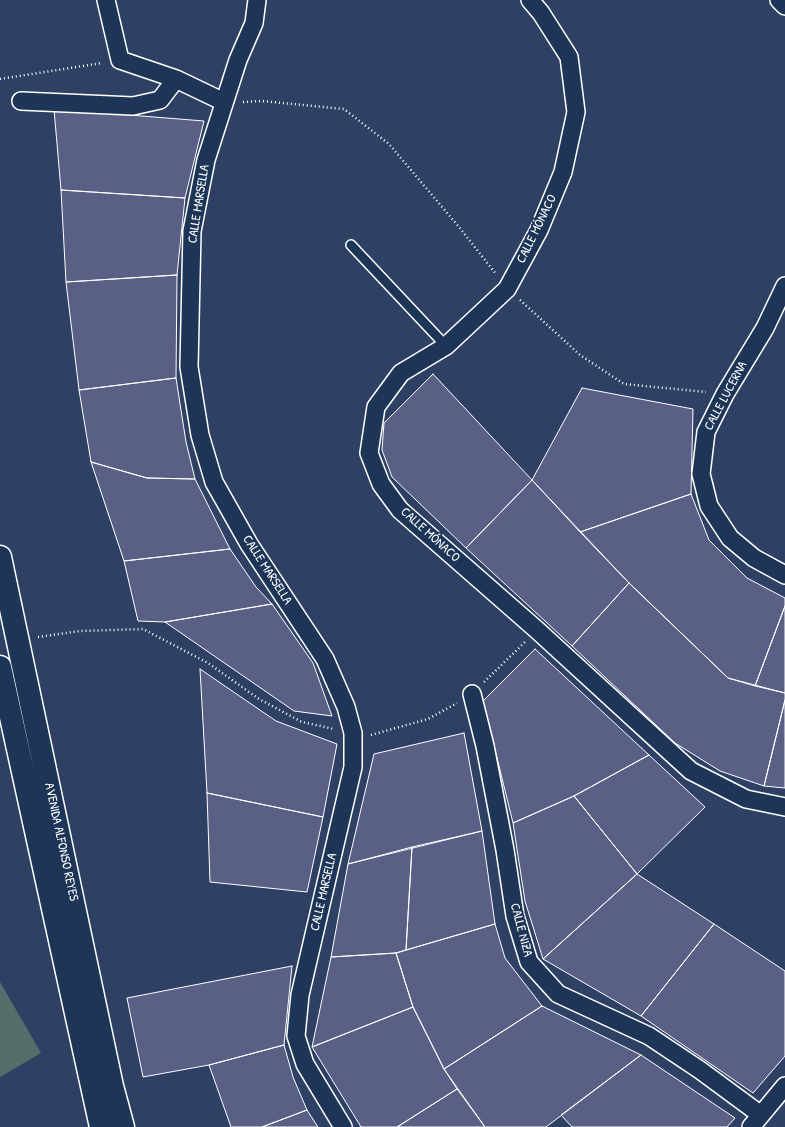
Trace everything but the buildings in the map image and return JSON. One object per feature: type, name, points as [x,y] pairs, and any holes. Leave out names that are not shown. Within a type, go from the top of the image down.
[{"type":"main road","name":"AVENIDA ALFONSO REYES","points":[[0,557],[112,1086],[123,1127]]},
{"type":"main road","name":"AVENIDA ALFONSO REYES","points":[[0,667],[101,1127]]},
{"type":"street","points":[[106,0],[120,60],[176,79],[224,102]]},
{"type":"street","name":"CALLE MARSELLA","points":[[257,0],[254,23],[238,60],[206,160],[192,231],[189,367],[200,435],[214,482],[249,544],[325,659],[346,707],[353,733],[353,767],[300,995],[296,1036],[305,1064],[343,1127]]},
{"type":"street","name":"CALLE MÓNACO","points":[[530,0],[541,13],[569,57],[576,112],[563,172],[539,230],[507,289],[446,346],[401,372],[376,407],[369,453],[381,484],[400,510],[537,630],[691,771],[746,799],[785,807]]},
{"type":"street","points":[[779,0],[785,6]]},
{"type":"street","points":[[21,101],[133,106],[160,100],[176,79]]},
{"type":"street","name":"CALLE LUCERNA","points":[[785,286],[765,328],[725,394],[706,432],[700,474],[709,506],[730,538],[754,558],[785,575]]},
{"type":"street","name":"CALLE NIZA","points":[[472,694],[492,783],[515,916],[529,962],[558,994],[649,1036],[700,1070],[756,1121]]},
{"type":"street","points":[[756,1121],[785,1086]]},
{"type":"lane","points":[[351,245],[446,346]]},
{"type":"path","points":[[0,79],[120,60]]},
{"type":"path","points":[[224,102],[262,101],[344,109],[389,144],[459,227],[507,289],[580,355],[624,384],[725,394]]},
{"type":"path","points":[[18,640],[80,631],[143,628],[208,663],[259,698],[302,722],[353,733],[373,735],[428,719],[472,694],[537,630]]},
{"type":"green space","points":[[0,982],[41,1053],[0,1077]]}]
